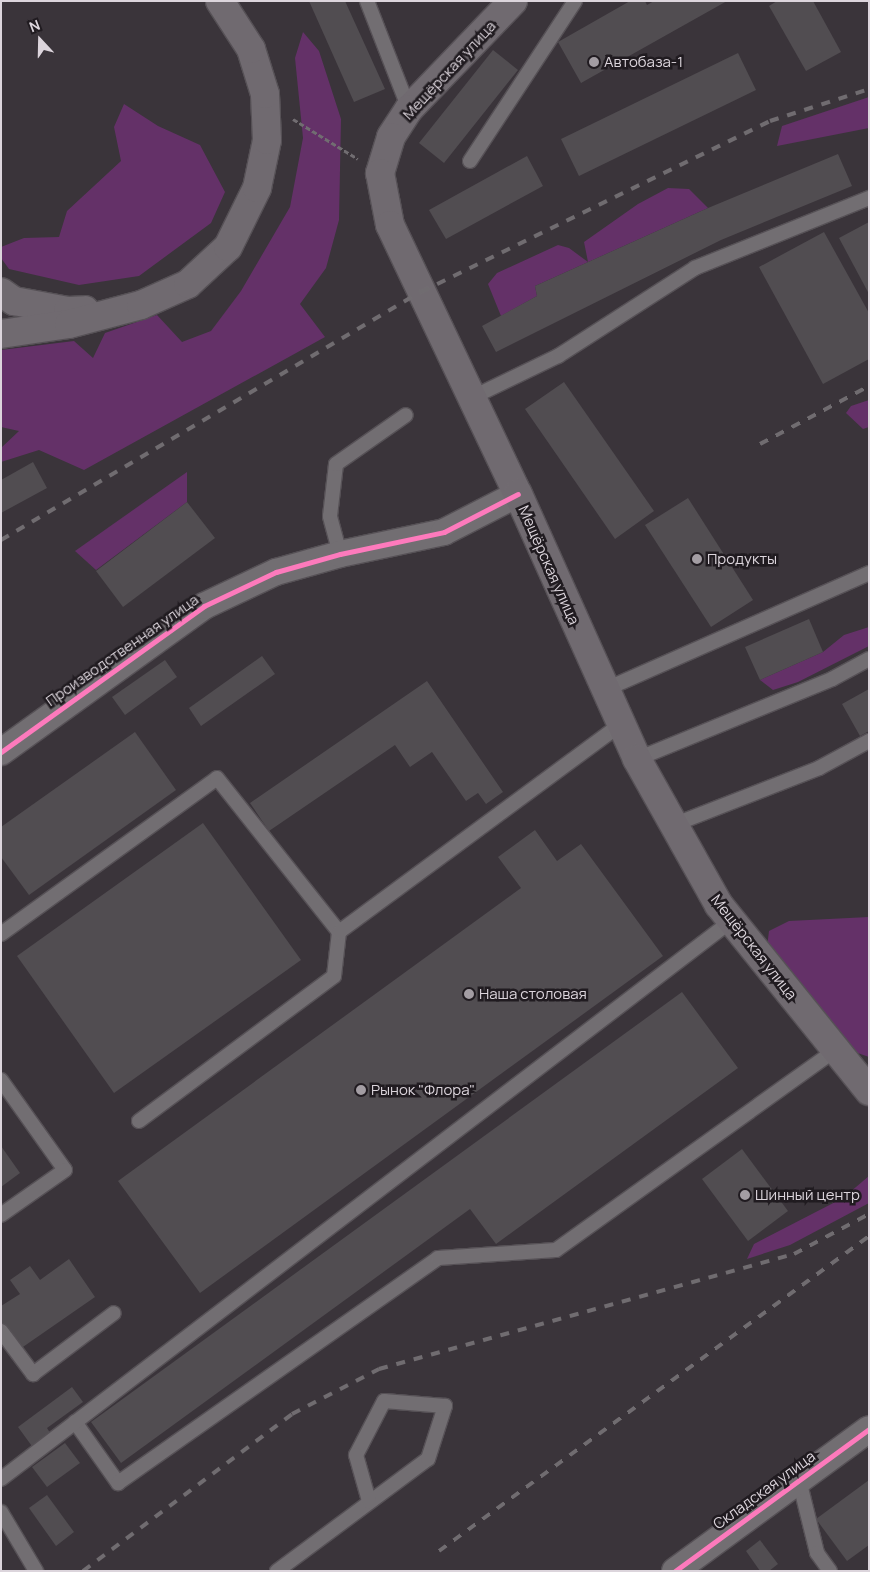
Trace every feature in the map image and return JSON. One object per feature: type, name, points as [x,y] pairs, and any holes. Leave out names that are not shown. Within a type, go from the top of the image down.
[{"type":"main road","points":[[1,334],[69,324],[141,305],[188,284],[228,247],[257,188],[267,140],[266,94],[251,49],[220,1]]},
{"type":"main road","name":"Мещёрская улица","points":[[513,1],[409,109],[391,137],[380,173],[390,225],[518,494],[604,690],[637,759],[731,921],[869,1091]]},
{"type":"main road","points":[[1,292],[14,301],[68,311],[141,305]]},
{"type":"street","name":"Производственная улица","points":[[1,752],[204,606],[276,572],[340,554],[444,532],[518,494]]},
{"type":"street","name":"Складская улица","points":[[675,1571],[869,1429]]},
{"type":"lane","points":[[367,1],[409,109]]},
{"type":"lane","points":[[470,161],[575,1]]},
{"type":"lane","points":[[471,398],[558,356],[695,268],[869,198]]},
{"type":"lane","points":[[340,554],[330,516],[336,464],[406,416]]},
{"type":"lane","points":[[604,690],[869,573]]},
{"type":"lane","points":[[637,759],[832,679],[869,659]]},
{"type":"lane","points":[[339,932],[620,725]]},
{"type":"lane","points":[[673,824],[819,768],[869,741]]},
{"type":"lane","points":[[1,934],[217,778],[339,932],[334,976],[139,1121]]},
{"type":"lane","points":[[1,1479],[582,1038],[731,921]]},
{"type":"lane","points":[[75,1422],[118,1484],[438,1258],[556,1250],[835,1050]]},
{"type":"lane","points":[[1,1080],[65,1170],[1,1215]]},
{"type":"lane","points":[[1,1331],[33,1374],[114,1314]]},
{"type":"lane","points":[[277,1571],[428,1459],[445,1406],[384,1401],[356,1455],[369,1501]]},
{"type":"lane","points":[[799,1480],[817,1553],[830,1571]]},
{"type":"lane","points":[[1,1512],[36,1571]]},
{"type":"path","points":[[287,116],[380,173]]},
{"type":"shaded area","points":[[303,32],[319,51],[341,119],[339,220],[326,268],[300,304],[325,337],[84,470],[39,450],[1,462],[1,448],[19,431],[1,427],[1,350],[74,341],[93,358],[105,333],[157,315],[182,342],[211,331],[241,291],[290,207],[303,138],[295,58]]},
{"type":"shaded area","points":[[869,97],[869,128],[777,146],[782,126]]},
{"type":"shaded area","points":[[124,104],[158,126],[200,145],[225,192],[211,223],[139,276],[79,285],[9,269],[1,258],[1,247],[24,238],[59,237],[67,211],[121,161],[114,127]]},
{"type":"shaded area","points":[[668,188],[689,189],[708,208],[535,286],[537,296],[501,316],[488,284],[497,273],[558,245],[569,248],[588,262],[584,242],[638,204]]},
{"type":"shaded area","points":[[869,400],[869,427],[863,429],[846,413],[851,406]]},
{"type":"shaded area","points":[[187,472],[187,502],[96,570],[75,551]]},
{"type":"shaded area","points":[[869,627],[869,646],[798,682],[773,690],[760,680],[823,652],[844,635]]},
{"type":"shaded area","points":[[869,917],[869,1057],[852,1051],[767,947],[769,931],[789,921]]},
{"type":"shaded area","points":[[869,1176],[869,1203],[790,1245],[747,1259],[754,1244],[843,1198]]},
{"type":"building","points":[[309,1],[345,1],[385,89],[354,102]]},
{"type":"building","name":"Автобаза-1","points":[[630,1],[645,1],[647,5],[654,1],[727,1],[581,83],[558,42]]},
{"type":"building","points":[[777,1],[813,1],[841,52],[806,71],[769,6]]},
{"type":"building","points":[[493,50],[518,70],[444,163],[419,143]]},
{"type":"building","points":[[738,53],[756,90],[579,176],[561,139]]},
{"type":"building","points":[[838,154],[852,186],[721,240],[496,352],[482,326],[537,296],[535,286],[708,208]]},
{"type":"building","points":[[527,156],[543,186],[446,239],[429,210]]},
{"type":"building","points":[[869,222],[869,294],[839,238]]},
{"type":"building","points":[[824,232],[869,313],[869,359],[823,384],[759,267]]},
{"type":"building","points":[[564,382],[654,511],[615,539],[525,409]]},
{"type":"building","points":[[33,462],[47,488],[1,513],[1,480]]},
{"type":"building","name":"Продукты","points":[[688,498],[753,600],[711,627],[645,525]]},
{"type":"building","points":[[187,502],[215,538],[123,607],[96,571]]},
{"type":"building","points":[[809,619],[823,652],[760,680],[745,647]]},
{"type":"building","points":[[262,656],[275,674],[201,726],[189,708]]},
{"type":"building","points":[[165,660],[177,677],[125,715],[112,697]]},
{"type":"building","points":[[427,681],[503,792],[486,804],[478,793],[466,801],[432,752],[410,767],[395,745],[269,831],[250,803]]},
{"type":"building","points":[[869,689],[869,731],[860,736],[842,704]]},
{"type":"building","points":[[135,732],[176,790],[29,895],[1,857],[1,827]]},
{"type":"building","points":[[203,823],[301,960],[114,1093],[17,956]]},
{"type":"building","name":"Рынок \"Флора\"","points":[[535,830],[557,861],[581,844],[663,956],[200,1293],[118,1181],[521,888],[498,857]]},
{"type":"building","points":[[682,992],[738,1068],[496,1244],[470,1209],[121,1463],[91,1422]]},
{"type":"building","points":[[1,1146],[20,1173],[1,1187]]},
{"type":"building","name":"Шинный центр","points":[[742,1149],[788,1211],[748,1241],[702,1179]]},
{"type":"building","points":[[69,1259],[95,1297],[20,1349],[1,1322],[1,1306],[20,1294],[10,1280],[30,1266],[40,1280]]},
{"type":"building","points":[[72,1387],[83,1402],[47,1428],[52,1436],[34,1449],[18,1427]]},
{"type":"building","points":[[65,1443],[80,1463],[47,1487],[32,1467]]},
{"type":"building","points":[[869,1480],[869,1545],[847,1561],[816,1519]]},
{"type":"building","points":[[47,1495],[74,1532],[56,1546],[29,1508]]},
{"type":"building","points":[[760,1540],[778,1564],[769,1571],[760,1571],[746,1551]]},
{"type":"railway","points":[[1,540],[421,292],[770,121],[869,89]]},
{"type":"railway","points":[[760,444],[869,386]]},
{"type":"railway","points":[[83,1571],[292,1414],[379,1369],[794,1254],[869,1214]]},
{"type":"railway","points":[[439,1551],[869,1236]]},
{"type":"cycle path","points":[[1,752],[204,606],[276,572],[340,554],[444,532],[518,494]]},
{"type":"cycle path","points":[[675,1571],[869,1429]]},
{"type":"place","name":"Автобаза-1","points":[[594,62]]},
{"type":"place","name":"Продукты","points":[[697,559]]},
{"type":"place","name":"Наша столовая","points":[[469,994]]},
{"type":"place","name":"Рынок \"Флора\"","points":[[361,1090]]},
{"type":"place","name":"Шинный центр","points":[[745,1195]]}]
